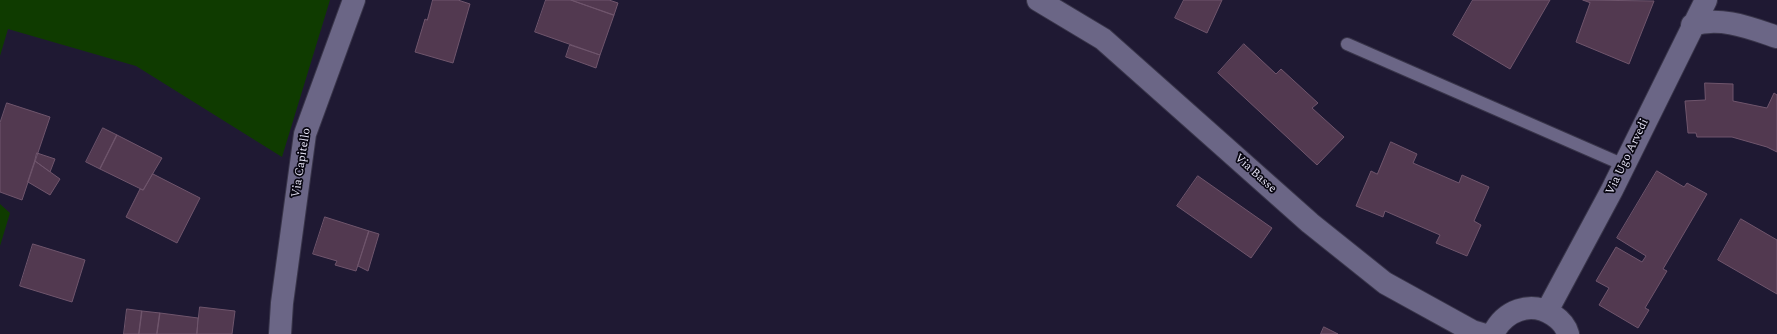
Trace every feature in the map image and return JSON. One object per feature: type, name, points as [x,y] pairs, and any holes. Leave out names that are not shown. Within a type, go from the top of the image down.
[{"type":"street","name":"Via Capitello","points":[[280,334],[282,303],[305,134],[354,0]]},
{"type":"street","name":"Via Basse","points":[[1038,0],[1103,39],[1310,223],[1385,283],[1472,331],[1482,334]]},
{"type":"street","name":"Via Ugo Arvedi","points":[[1547,311],[1624,165],[1692,24],[1706,0]]},
{"type":"street","points":[[1692,24],[1704,21],[1720,21],[1745,27],[1777,38]]},
{"type":"street","points":[[1493,334],[1498,324],[1507,316],[1519,309],[1533,308],[1547,311],[1559,319],[1568,334]]},
{"type":"lane","points":[[1346,44],[1624,165]]},
{"type":"green space","points":[[0,0],[330,0],[282,157],[136,66],[8,29],[0,56]]},
{"type":"green space","points":[[0,204],[10,213],[0,246]]},
{"type":"building","points":[[433,0],[458,0],[470,4],[453,63],[415,52],[425,19],[427,20]]},
{"type":"building","points":[[546,0],[571,0],[614,15],[600,55],[535,32]]},
{"type":"building","points":[[571,0],[609,0],[618,3],[614,15]]},
{"type":"building","points":[[1184,0],[1222,0],[1207,33],[1175,18]]},
{"type":"building","points":[[1473,0],[1550,0],[1510,69],[1453,35]]},
{"type":"building","points":[[1583,0],[1654,1],[1629,64],[1576,42],[1590,3]]},
{"type":"building","points":[[1244,44],[1276,74],[1281,69],[1318,103],[1312,108],[1344,137],[1317,165],[1218,73]]},
{"type":"building","points":[[570,45],[600,55],[596,68],[566,57]]},
{"type":"building","points":[[1705,83],[1733,84],[1733,101],[1767,108],[1774,93],[1777,95],[1777,152],[1767,147],[1732,137],[1697,137],[1696,133],[1688,133],[1685,101],[1705,100]]},
{"type":"building","points":[[7,103],[50,117],[22,200],[0,192],[0,123]]},
{"type":"building","points":[[103,128],[117,135],[100,169],[86,162]]},
{"type":"building","points":[[117,135],[162,158],[143,190],[100,169]]},
{"type":"building","points":[[1391,142],[1417,154],[1413,163],[1459,183],[1462,175],[1489,187],[1474,221],[1481,225],[1467,256],[1436,243],[1440,235],[1385,211],[1383,217],[1356,206],[1371,171],[1377,174]]},
{"type":"building","points":[[37,153],[55,159],[50,172],[35,161]]},
{"type":"building","points":[[35,161],[60,179],[50,195],[28,182]]},
{"type":"building","points":[[1657,171],[1684,187],[1687,183],[1707,194],[1663,269],[1667,271],[1645,308],[1649,310],[1638,328],[1599,305],[1609,288],[1596,281],[1616,247],[1642,262],[1646,256],[1617,238]]},
{"type":"building","points":[[153,174],[200,198],[177,243],[126,217],[140,189],[143,190]]},
{"type":"building","points":[[1198,176],[1272,228],[1251,258],[1177,206]]},
{"type":"building","points":[[325,217],[369,231],[356,271],[335,265],[337,261],[313,254]]},
{"type":"building","points":[[1741,219],[1777,240],[1777,294],[1718,260]]},
{"type":"building","points":[[369,231],[379,234],[368,271],[358,266]]},
{"type":"building","points":[[33,244],[85,260],[72,302],[20,286]]},
{"type":"building","points":[[200,307],[235,311],[232,334],[197,334]]},
{"type":"building","points":[[127,309],[142,311],[139,334],[124,334]]},
{"type":"building","points":[[142,311],[160,313],[157,334],[139,334]]},
{"type":"building","points":[[160,313],[198,318],[197,334],[157,334]]},
{"type":"building","points":[[1324,327],[1338,334],[1321,334]]}]
